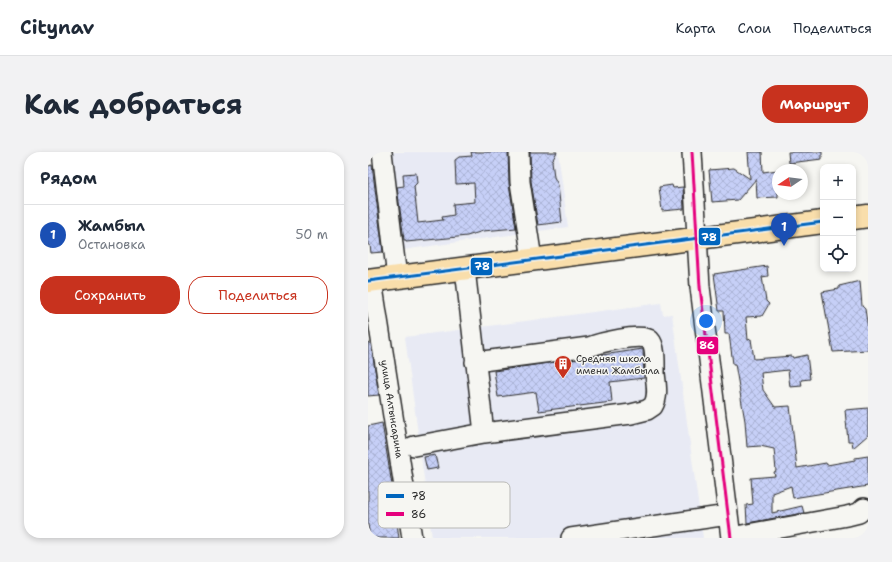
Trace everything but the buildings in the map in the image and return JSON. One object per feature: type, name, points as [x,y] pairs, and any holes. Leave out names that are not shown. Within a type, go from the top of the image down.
[{"type":"highway","points":[[856,218],[868,216]]},
{"type":"highway","points":[[370,281],[820,222]]},
{"type":"street","points":[[382,152],[397,278]]},
{"type":"street","points":[[519,152],[520,182],[532,259]]},
{"type":"street","points":[[692,152],[700,287],[709,371],[731,538],[847,516],[859,513],[864,508]]},
{"type":"street","points":[[465,269],[484,433]]},
{"type":"street","name":"улица Алтынсарина","points":[[370,281],[403,482]]},
{"type":"street","points":[[414,446],[484,433],[630,414],[647,410],[656,402],[657,394],[653,349],[651,340],[647,337],[638,336],[589,347],[475,362]]},
{"type":"street","points":[[571,538],[669,531],[704,518],[728,515]]},
{"type":"street","name":"улица Алтынсарина","points":[[410,528],[412,538]]},
{"type":"shaded area","points":[[389,152],[558,152],[568,227],[402,250]]},
{"type":"shaded area","points":[[661,303],[663,315],[672,314],[703,538],[432,538],[431,528],[510,528],[510,482],[424,482],[405,337]]},
{"type":"transit line","name":"86","points":[[692,152],[700,287],[731,538]]},
{"type":"transit line","name":"78","points":[[368,281],[820,222]]},
{"type":"place","name":"Жамбыл","points":[[784,246]]},
{"type":"place","name":"Средняя школа имени Жамбыла","points":[[563,379]]}]
